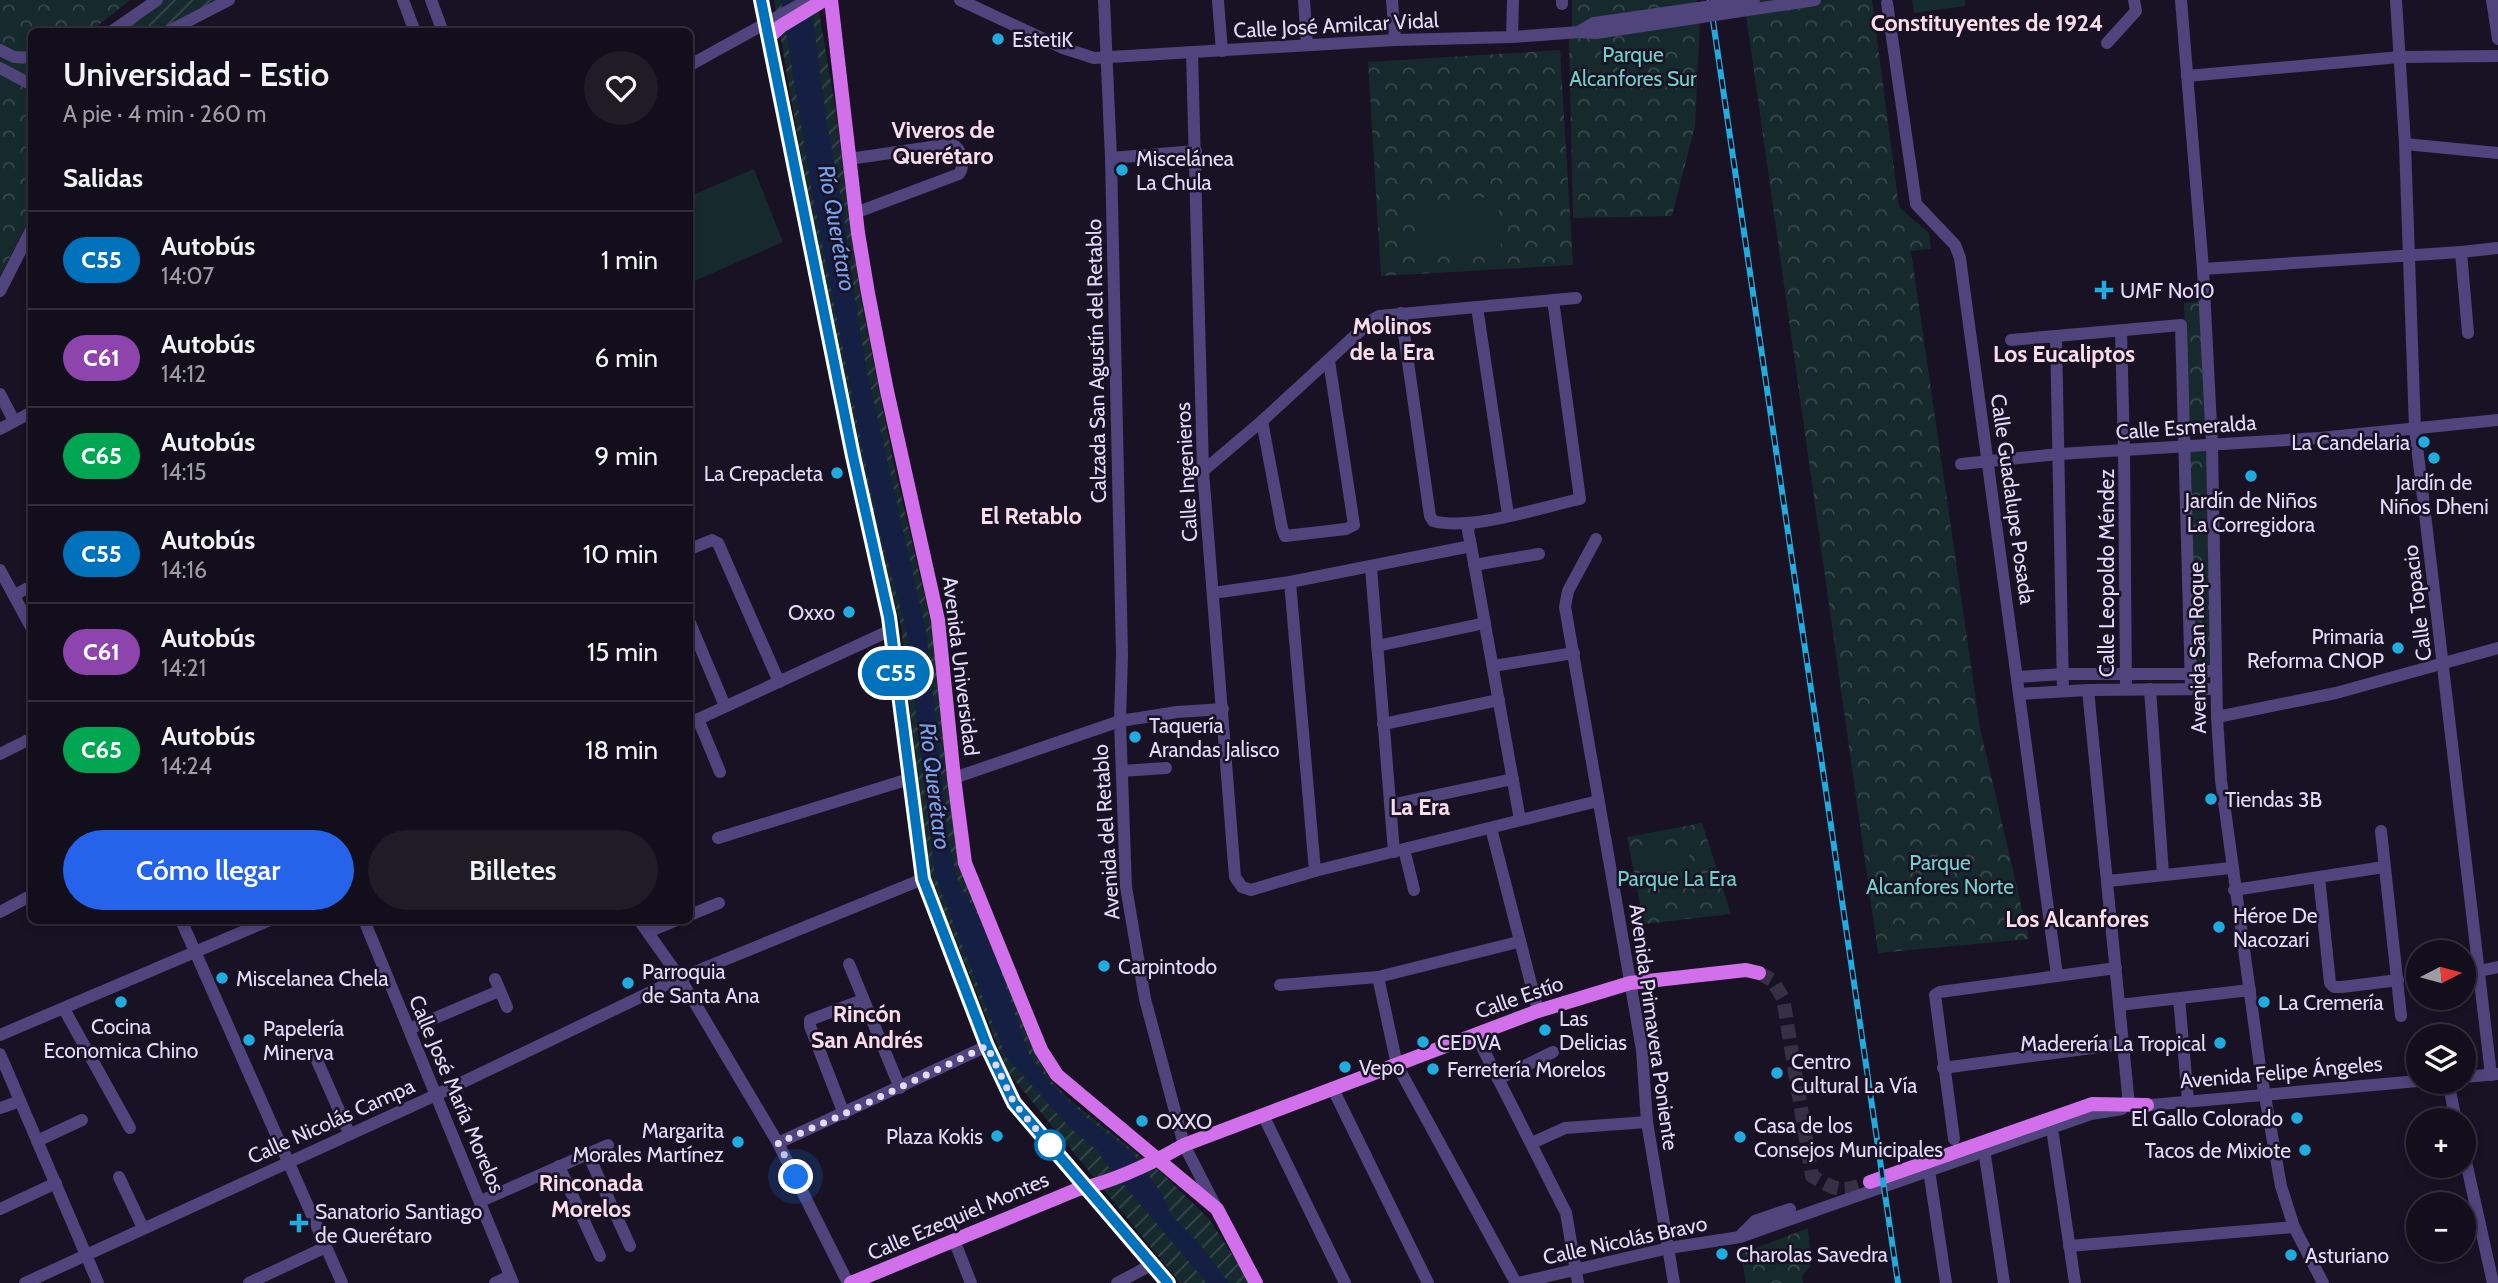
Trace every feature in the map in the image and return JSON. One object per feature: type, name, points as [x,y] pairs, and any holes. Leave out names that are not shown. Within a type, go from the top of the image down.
[{"type":"main road","points":[[761,0],[891,630],[923,879],[987,1046],[1014,1103],[1168,1283]]},
{"type":"main road","points":[[766,32],[780,21],[820,1]]},
{"type":"main road","name":"Avenida Universidad","points":[[820,1],[849,159],[855,213],[879,354],[938,620],[965,863],[1041,1050],[1057,1075],[1154,1162],[1217,1209],[1256,1283]]},
{"type":"main road","name":"Calle Estío","points":[[1184,1145],[1538,1011],[1630,983],[1746,970],[1759,974]]},
{"type":"main road","name":"Avenida Felipe Ángeles","points":[[1870,1182],[2092,1104],[2147,1105]]},
{"type":"main road","points":[[1154,1162],[1184,1145]]},
{"type":"main road","name":"Calle Ezequiel Montes","points":[[850,1283],[1154,1162]]},
{"type":"street","points":[[117,28],[157,0]]},
{"type":"street","points":[[403,0],[414,28]]},
{"type":"street","points":[[432,0],[442,28]]},
{"type":"street","name":"Calle José Amilcar Vidal","points":[[960,0],[1063,48],[1094,58],[1573,32]]},
{"type":"street","name":"Calle José Amilcar Vidal","points":[[970,0],[1062,41],[1107,57]]},
{"type":"street","name":"Calzada San Agustín del Retablo","points":[[1104,0],[1111,158],[1121,641],[1120,721]]},
{"type":"street","points":[[1304,0],[1307,45]]},
{"type":"street","points":[[1392,0],[1395,40]]},
{"type":"street","points":[[1512,37],[1513,0]]},
{"type":"street","points":[[1573,32],[1594,23],[1754,0]]},
{"type":"street","points":[[1573,32],[1597,33],[1815,0]]},
{"type":"street","points":[[2106,43],[2136,11],[2134,0]]},
{"type":"street","name":"Avenida San Roque","points":[[2181,0],[2203,269],[2212,444],[2216,689],[2221,780],[2234,890],[2281,1186],[2294,1227],[2323,1283]]},
{"type":"street","name":"Calle Topacio","points":[[2396,0],[2405,144],[2415,429],[2479,971],[2494,1075]]},
{"type":"street","points":[[2491,0],[2498,39]]},
{"type":"street","points":[[174,28],[223,1]]},
{"type":"street","points":[[1218,1],[1222,51]]},
{"type":"street","name":"Calle Guadalupe Posada","points":[[1888,3],[1916,204],[1955,245],[1960,258],[2057,975]]},
{"type":"street","points":[[693,64],[766,32]]},
{"type":"street","points":[[0,50],[14,57],[28,58]]},
{"type":"street","name":"Calle Ingenieros","points":[[1192,52],[1203,471],[1235,877],[1242,887],[1251,890],[1315,871]]},
{"type":"street","points":[[4,71],[13,67],[14,57]]},
{"type":"street","points":[[2187,75],[2400,57],[2498,57]]},
{"type":"street","points":[[4,71],[28,83]]},
{"type":"street","points":[[849,159],[952,144],[960,151],[962,167],[959,174],[855,213]]},
{"type":"street","points":[[2405,144],[2498,153]]},
{"type":"street","points":[[1111,158],[1196,151]]},
{"type":"street","points":[[0,291],[28,236]]},
{"type":"street","points":[[2203,269],[2498,248]]},
{"type":"street","points":[[2461,252],[2468,333]]},
{"type":"street","points":[[1203,471],[1379,316],[1576,298]]},
{"type":"street","points":[[1401,313],[1430,516],[1433,521],[1441,523],[1470,524],[1580,499],[1553,300]]},
{"type":"street","points":[[1477,307],[1508,515]]},
{"type":"street","points":[[2011,341],[2181,325],[2191,688]]},
{"type":"street","name":"Calle Leopoldo Méndez","points":[[2120,331],[2126,689]]},
{"type":"street","points":[[2056,337],[2063,691]]},
{"type":"street","points":[[1262,421],[1285,536],[1354,525],[1329,361]]},
{"type":"street","points":[[0,394],[15,421]]},
{"type":"street","points":[[0,429],[28,414]]},
{"type":"street","name":"Calle Esmeralda","points":[[1961,464],[2059,454],[2415,429],[2498,420]]},
{"type":"street","points":[[1470,524],[1468,531],[1520,820]]},
{"type":"street","name":"Avenida Primavera Poniente","points":[[1596,539],[1566,598],[1565,607],[1642,1050],[1647,1122],[1674,1283]]},
{"type":"street","points":[[693,548],[712,540],[718,542],[779,682]]},
{"type":"street","points":[[1213,593],[1371,568],[1471,546]]},
{"type":"street","points":[[1474,565],[1539,554]]},
{"type":"street","points":[[1371,568],[1390,805],[1399,851],[1414,890]]},
{"type":"street","points":[[0,570],[28,622]]},
{"type":"street","points":[[1290,582],[1315,871],[1598,801]]},
{"type":"street","points":[[13,595],[28,588]]},
{"type":"street","points":[[1377,646],[1485,623]]},
{"type":"street","points":[[693,630],[725,706]]},
{"type":"street","points":[[720,772],[694,721],[891,630]]},
{"type":"street","points":[[2217,717],[2336,693],[2498,648]]},
{"type":"street","points":[[1493,666],[1574,653]]},
{"type":"street","points":[[2017,677],[2064,674],[2191,674],[2216,670]]},
{"type":"street","points":[[2019,694],[2126,689],[2216,689]]},
{"type":"street","points":[[2150,689],[2163,874]]},
{"type":"street","points":[[2088,690],[2129,1105]]},
{"type":"street","points":[[1383,724],[1499,700]]},
{"type":"street","points":[[954,778],[1120,721],[1177,712],[1223,709]]},
{"type":"street","name":"Avenida del Retablo","points":[[1120,721],[1126,887],[1144,999],[1184,1145],[1217,1209]]},
{"type":"street","points":[[0,754],[28,740]]},
{"type":"street","points":[[1122,771],[1166,768]]},
{"type":"street","points":[[718,838],[909,779]]},
{"type":"street","points":[[1390,805],[1513,779]]},
{"type":"street","points":[[1491,828],[1518,942],[1538,1011]]},
{"type":"street","points":[[2381,831],[2401,1016]]},
{"type":"street","points":[[2234,890],[2384,867]]},
{"type":"street","points":[[2108,881],[2231,868]]},
{"type":"street","points":[[2319,877],[2330,983],[2334,987],[2398,980]]},
{"type":"street","name":"Calle Nicolás Campa","points":[[25,1283],[436,1095],[680,978],[923,879]]},
{"type":"street","points":[[0,912],[28,897]]},
{"type":"street","points":[[693,914],[719,903]]},
{"type":"street","points":[[183,924],[342,1283]]},
{"type":"street","points":[[0,1035],[261,924]]},
{"type":"street","name":"Calle José María Morelos","points":[[366,924],[512,1279]]},
{"type":"street","points":[[642,924],[680,978],[778,1143],[850,1283]]},
{"type":"street","points":[[648,932],[667,924]]},
{"type":"street","points":[[1280,985],[1378,977],[1518,942]]},
{"type":"street","points":[[849,964],[900,1088]]},
{"type":"street","points":[[2479,971],[2498,967]]},
{"type":"street","points":[[1954,1139],[1935,995],[1940,992],[2116,968]]},
{"type":"street","points":[[1378,977],[1397,1065],[1517,1283]]},
{"type":"street","points":[[409,1029],[497,985],[507,1007]]},
{"type":"street","points":[[2119,1005],[2250,990]]},
{"type":"street","points":[[2179,998],[2188,1100]]},
{"type":"street","points":[[844,1114],[810,1027],[810,1020],[862,1000]]},
{"type":"street","points":[[64,1009],[130,1128]]},
{"type":"street","points":[[1476,1035],[1566,1213],[1578,1283]]},
{"type":"street","points":[[1943,1068],[2122,1044]]},
{"type":"street","points":[[778,1143],[987,1046]]},
{"type":"street","points":[[1498,1079],[1553,1052]]},
{"type":"street","points":[[0,1054],[98,1283]]},
{"type":"street","points":[[314,1056],[349,1133]]},
{"type":"street","points":[[2476,1076],[2494,1075]]},
{"type":"street","name":"Avenida Felipe Ángeles","points":[[1740,1237],[2091,1114],[2188,1100],[2406,1082]]},
{"type":"street","points":[[1334,1089],[1428,1283]]},
{"type":"street","points":[[0,1108],[20,1101]]},
{"type":"street","points":[[1263,1115],[1345,1283]]},
{"type":"street","points":[[37,1141],[82,1120]]},
{"type":"street","points":[[1532,1143],[1561,1129],[1647,1122]]},
{"type":"street","points":[[2053,1135],[2075,1283]]},
{"type":"street","points":[[481,1201],[608,1145]]},
{"type":"street","points":[[588,1154],[630,1246]]},
{"type":"street","points":[[1985,1156],[2004,1283]]},
{"type":"street","points":[[559,1166],[600,1256]]},
{"type":"street","points":[[119,1177],[143,1228]]},
{"type":"street","points":[[1930,1177],[1946,1283]]},
{"type":"street","points":[[2470,1178],[2493,1283]]},
{"type":"street","points":[[0,1209],[55,1183]]},
{"type":"street","points":[[1740,1237],[1755,1221],[1790,1209]]},
{"type":"street","points":[[2069,1246],[2294,1227]]},
{"type":"street","name":"Calle Nicolás Bravo","points":[[1517,1283],[1669,1248],[1740,1237]]},
{"type":"street","points":[[954,1240],[971,1283]]},
{"type":"street","points":[[249,1283],[326,1247]]},
{"type":"street","points":[[1117,1283],[1153,1264]]},
{"type":"street","points":[[495,1283],[512,1279]]},
{"type":"green space","points":[[0,0],[130,0],[95,28],[28,28],[28,221],[0,277]]},
{"type":"green space","points":[[157,0],[220,0],[172,28],[117,28]]},
{"type":"green space","points":[[774,0],[817,0],[835,106],[860,294],[894,465],[934,636],[946,775],[960,866],[1033,1050],[1050,1079],[1069,1099],[1164,1175],[1209,1219],[1251,1283],[1180,1283],[1008,1072],[927,868],[901,625],[876,541],[816,242]]},
{"type":"green space","name":"Parque Alcanfores Sur","points":[[1572,0],[1697,0],[1700,21],[1695,126],[1672,216],[1573,218],[1569,42],[1572,32]]},
{"type":"green space","name":"Parque Alcanfores Norte","points":[[1744,0],[1872,0],[1899,207],[1929,233],[1931,249],[1911,251],[1980,728],[2029,939],[1878,953]]},
{"type":"green space","points":[[1912,0],[1965,0],[1965,6],[1914,13]]},
{"type":"green space","points":[[1560,50],[1573,265],[1381,276],[1368,62]]},
{"type":"green space","points":[[754,169],[783,242],[693,282],[693,195]]},
{"type":"green space","points":[[1498,197],[1501,247],[1420,252],[1417,202]]},
{"type":"green space","points":[[2200,301],[2208,434],[2189,435],[2184,303]]},
{"type":"green space","points":[[2190,446],[2210,446],[2211,664],[2193,665]]},
{"type":"green space","name":"Parque La Era","points":[[1702,823],[1731,914],[1644,924],[1627,837]]},
{"type":"green space","points":[[1644,843],[1690,847],[1687,873],[1642,869]]},
{"type":"green space","points":[[1808,1228],[1811,1265],[1802,1276],[1803,1283],[1746,1283],[1741,1254]]},
{"type":"water","name":"Río Querétaro","points":[[781,0],[807,0],[814,27],[866,367],[926,631],[949,844],[958,882],[979,918],[994,953],[1029,1054],[1051,1084],[1086,1117],[1132,1152],[1162,1194],[1172,1216],[1198,1242],[1229,1283],[1207,1283],[1097,1150],[1069,1127],[1006,1057],[935,876],[906,628],[878,527],[812,192]]},
{"type":"tunnel","points":[[1759,973],[1772,980],[1783,998],[1812,1176],[1840,1189],[1870,1182]]},
{"type":"railway","points":[[1710,0],[1898,1283]]},
{"type":"bus line","name":"C55","points":[[761,0],[853,456],[889,617],[923,879],[987,1046],[1014,1103],[1168,1283]]},
{"type":"place","name":"EstetiK","points":[[998,39]]},
{"type":"place","name":"Miscelánea La Chula","points":[[1122,170]]},
{"type":"place","name":"UMF No10","points":[[2104,290]]},
{"type":"place","name":"La Candelaria","points":[[2424,442]]},
{"type":"place","name":"Jardín de Niños Dheni","points":[[2434,458]]},
{"type":"place","name":"La Crepacleta","points":[[837,473]]},
{"type":"place","name":"Jardín de Niños La Corregidora","points":[[2251,476]]},
{"type":"place","name":"Oxxo","points":[[849,612]]},
{"type":"place","name":"Primaria Reforma CNOP","points":[[2398,648]]},
{"type":"place","name":"Taquería Arandas Jalisco","points":[[1135,737]]},
{"type":"place","name":"Tiendas 3B","points":[[2211,799]]},
{"type":"place","name":"Héroe De Nacozari","points":[[2219,927]]},
{"type":"place","name":"Carpintodo","points":[[1104,966]]},
{"type":"place","name":"Miscelanea Chela","points":[[222,978]]},
{"type":"place","name":"Parroquia de Santa Ana","points":[[628,983]]},
{"type":"place","name":"Cocina Economica Chino","points":[[121,1002]]},
{"type":"place","name":"La Cremería","points":[[2264,1002]]},
{"type":"place","name":"Las Delicias","points":[[1545,1030]]},
{"type":"place","name":"Papelería Minerva","points":[[249,1040]]},
{"type":"place","name":"CEDVA","points":[[1423,1042]]},
{"type":"place","name":"Maderería La Tropical","points":[[2220,1043]]},
{"type":"place","name":"Vepo","points":[[1345,1067]]},
{"type":"place","name":"Ferretería Morelos","points":[[1433,1069]]},
{"type":"place","name":"Centro Cultural La Vía","points":[[1777,1073]]},
{"type":"place","name":"El Gallo Colorado","points":[[2297,1118]]},
{"type":"place","name":"OXXO","points":[[1142,1121]]},
{"type":"place","name":"Plaza Kokis","points":[[997,1136]]},
{"type":"place","name":"Casa de los Consejos Municipales","points":[[1740,1137]]},
{"type":"place","name":"Margarita Morales Martínez","points":[[738,1142]]},
{"type":"place","name":"Tacos de Mixiote","points":[[2305,1150]]},
{"type":"place","name":"Sanatorio Santiago de Querétaro","points":[[299,1223]]},
{"type":"place","name":"Charolas Savedra","points":[[1722,1254]]},
{"type":"place","name":"Asturiano","points":[[2291,1255]]},
{"type":"district","name":"Constituyentes de 1924","points":[[1987,23]]},
{"type":"district","name":"Viveros de Querétaro","points":[[943,143]]},
{"type":"district","name":"Molinos de la Era","points":[[1392,339]]},
{"type":"district","name":"Los Eucaliptos","points":[[2064,354]]},
{"type":"district","name":"El Retablo","points":[[1031,516]]},
{"type":"district","name":"La Era","points":[[1420,807]]},
{"type":"district","name":"Los Alcanfores","points":[[2077,919]]},
{"type":"district","name":"Rincón San Andrés","points":[[867,1027]]},
{"type":"district","name":"Rinconada Morelos","points":[[591,1196]]},
{"type":"route","points":[[796,1177],[778,1143],[987,1046],[1014,1103],[1052,1148],[1050,1145]]}]
